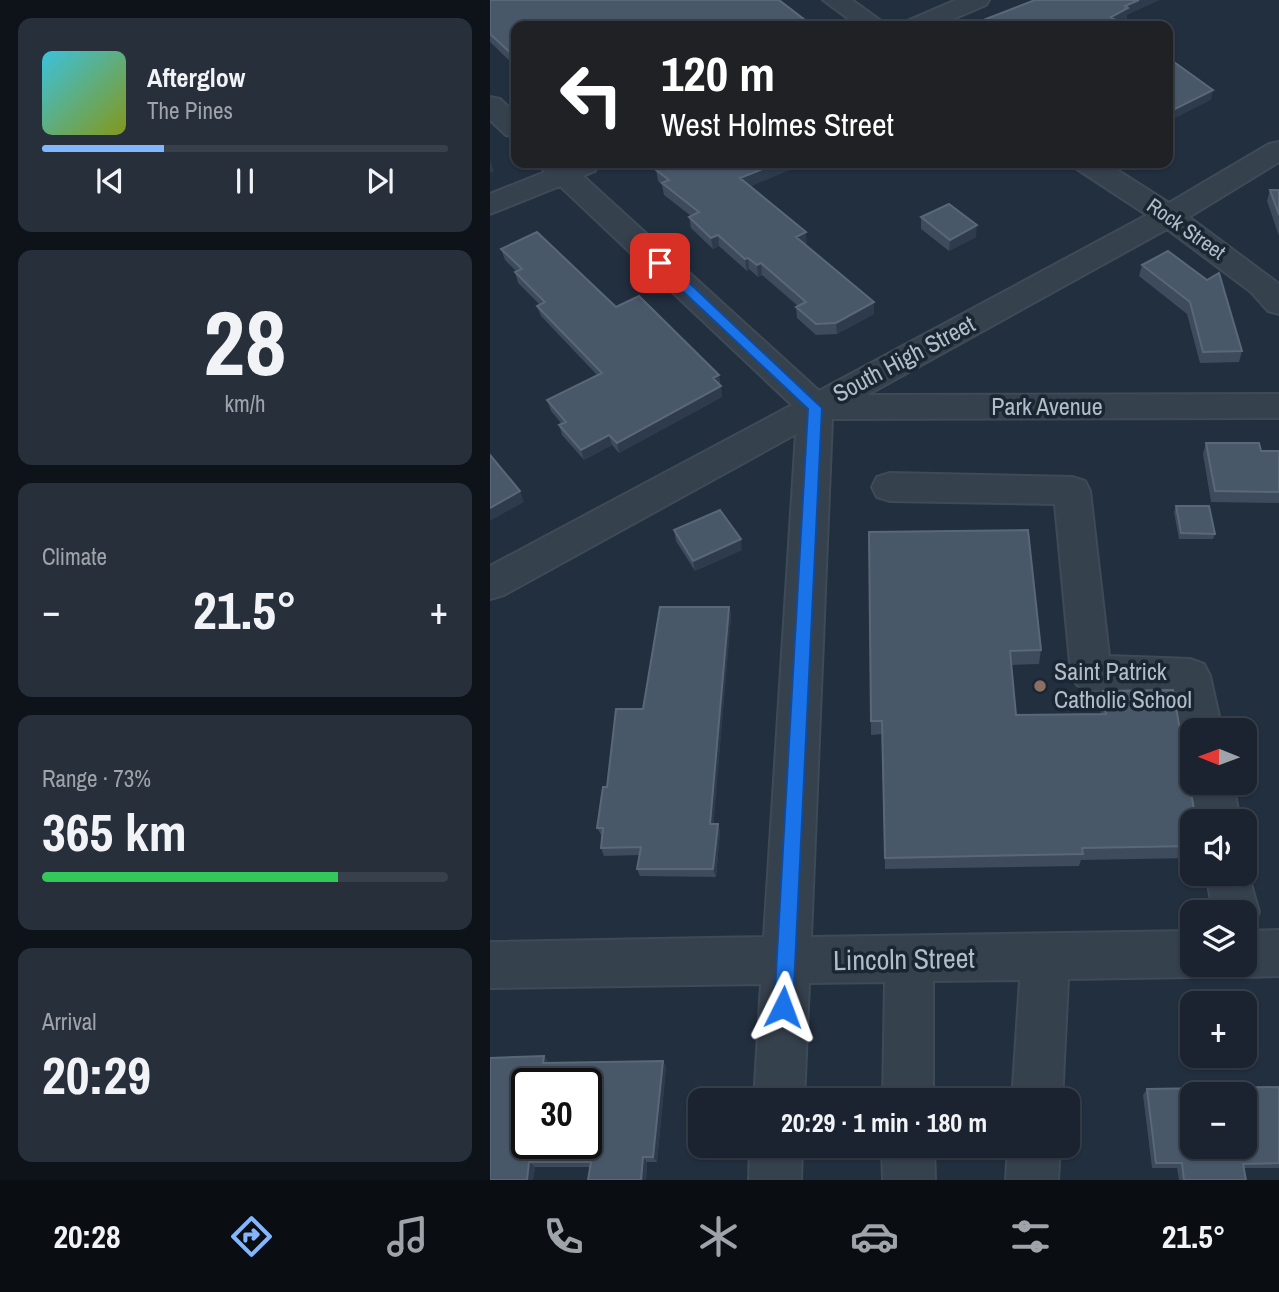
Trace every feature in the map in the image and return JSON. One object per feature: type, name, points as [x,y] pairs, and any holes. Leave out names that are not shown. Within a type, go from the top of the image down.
[{"type":"street","points":[[835,0],[867,21]]},
{"type":"street","points":[[928,21],[977,0]]},
{"type":"street","points":[[490,105],[511,124]]},
{"type":"street","name":"South High Street","points":[[490,584],[1169,216],[1279,150]]},
{"type":"street","points":[[490,205],[564,168]]},
{"type":"street","points":[[570,168],[815,408],[780,1088]]},
{"type":"street","name":"Rock Street","points":[[1095,168],[1169,216],[1262,285],[1279,303]]},
{"type":"street","name":"Park Avenue","points":[[815,408],[1279,406]]},
{"type":"street","points":[[890,487],[1072,491],[1091,673],[1190,676],[1199,718]]},
{"type":"street","points":[[1257,954],[1279,953]]},
{"type":"street","name":"Lincoln Street","points":[[490,965],[1180,954]]},
{"type":"street","points":[[1038,1088],[1045,957]]},
{"type":"street","points":[[908,1088],[909,958]]},
{"type":"street","points":[[775,1180],[776,1158]]},
{"type":"street","points":[[908,1158],[909,1180]]},
{"type":"street","points":[[1032,1180],[1033,1158]]},
{"type":"building","points":[[490,0],[779,0],[805,20],[511,21],[511,53],[490,34]]},
{"type":"building","points":[[1035,0],[1139,0],[1125,6],[1128,8],[1111,17],[1117,21],[981,21]]},
{"type":"building","points":[[1173,61],[1213,90],[1173,110]]},
{"type":"building","points":[[765,168],[740,178],[806,232],[796,237],[874,302],[836,323],[816,324],[796,307],[806,302],[761,263],[757,265],[748,258],[745,259],[718,235],[711,238],[689,217],[699,212],[662,183],[669,180],[656,170]]},
{"type":"building","points":[[1270,190],[1279,190],[1279,215]]},
{"type":"building","points":[[949,204],[977,225],[950,240],[921,217]]},
{"type":"building","points":[[537,232],[616,307],[639,296],[719,375],[713,378],[721,386],[617,443],[609,435],[581,450],[559,425],[566,422],[547,400],[602,373],[537,306],[545,302],[515,272],[522,269],[501,249]]},
{"type":"building","points":[[1168,251],[1207,280],[1219,273],[1242,351],[1203,352],[1190,302],[1142,265]]},
{"type":"building","points":[[1206,443],[1259,443],[1261,451],[1279,451],[1279,492],[1215,491]]},
{"type":"building","points":[[490,455],[520,491],[490,508]]},
{"type":"building","points":[[1176,506],[1209,506],[1215,534],[1181,533]]},
{"type":"building","points":[[720,510],[741,539],[693,561],[674,530]]},
{"type":"building","points":[[1028,530],[1041,650],[1010,651],[1016,715],[1106,714],[1103,691],[1173,690],[1180,730],[1180,795],[1191,795],[1194,809],[1180,809],[1180,846],[1082,848],[1083,854],[885,858],[882,721],[871,721],[869,532]]},
{"type":"building","points":[[660,607],[729,607],[710,824],[718,824],[713,869],[637,869],[641,847],[601,848],[603,828],[597,828],[603,787],[607,787],[616,709],[643,709]]},
{"type":"building","points":[[544,1056],[543,1063],[663,1061],[653,1157],[643,1157],[641,1180],[588,1180],[591,1162],[529,1162],[527,1180],[490,1180],[490,1058]]},
{"type":"building","points":[[1257,1087],[1279,1087],[1279,1163],[1243,1164],[1246,1180],[1184,1180],[1182,1163],[1156,1163],[1147,1089],[1180,1088],[1180,1159],[1257,1159]]},
{"type":"place","name":"Saint Patrick Catholic School","points":[[1040,686]]},
{"type":"route","points":[[660,263],[815,408],[783,1007]]}]
